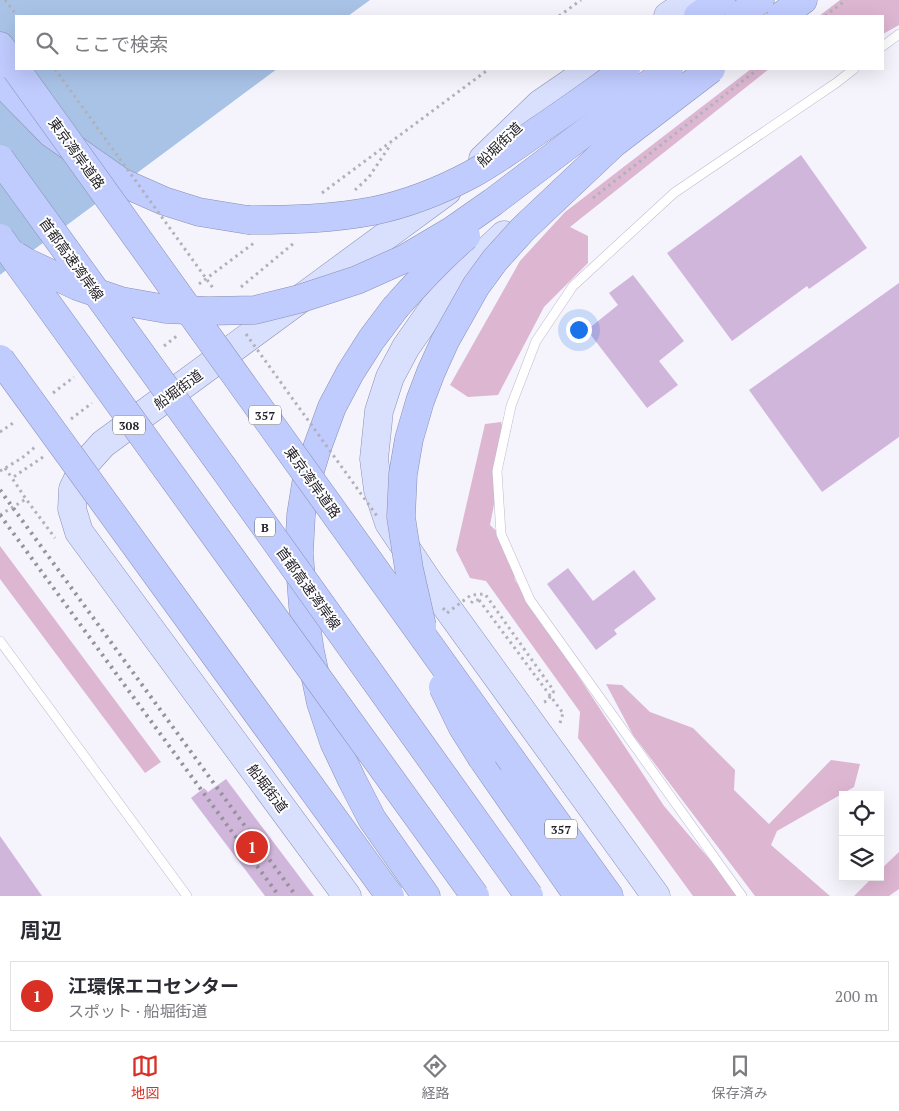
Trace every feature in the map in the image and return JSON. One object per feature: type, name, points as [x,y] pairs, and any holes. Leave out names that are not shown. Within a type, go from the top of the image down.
[{"type":"highway","points":[[699,15],[721,0]]},
{"type":"highway","points":[[740,15],[760,0]]},
{"type":"highway","points":[[747,15],[766,0]]},
{"type":"highway","points":[[782,15],[803,0]]},
{"type":"highway","name":"東京湾岸道路","points":[[0,46],[15,68]]},
{"type":"highway","name":"東京湾岸道路","points":[[17,70],[609,896]]},
{"type":"highway","points":[[0,81],[51,133],[121,182],[164,201],[199,212],[248,220],[299,220],[339,217],[375,211],[404,203],[472,174],[512,149],[625,70]]},
{"type":"highway","points":[[0,245],[26,262],[77,286],[121,300],[166,308],[208,311],[255,310],[299,299],[356,280],[404,260],[453,230],[668,70]]},
{"type":"highway","points":[[426,896],[372,819],[334,742],[321,704],[308,642],[299,553],[301,515],[306,484],[332,407],[350,373],[370,340],[422,277],[450,249],[678,70]]},
{"type":"highway","points":[[578,896],[482,758],[446,695],[419,617],[409,569],[401,517],[403,474],[412,429],[431,372],[458,316],[476,286],[495,260],[523,229],[613,144],[710,70]]},
{"type":"highway","name":"首都高速湾岸線","points":[[0,159],[529,896]]},
{"type":"highway","points":[[0,238],[475,896]]},
{"type":"highway","points":[[0,359],[390,896]]},
{"type":"main road","points":[[670,15],[692,0]]},
{"type":"main road","points":[[798,15],[819,0]]},
{"type":"main road","name":"船堀街道","points":[[347,896],[79,532],[72,509],[73,489],[85,464],[103,444],[461,180],[540,104],[591,70]]},
{"type":"main road","points":[[656,896],[430,584],[389,523],[378,490],[374,460],[379,411],[390,377],[406,346],[428,315],[466,272],[526,214],[724,70]]},
{"type":"lane","points":[[884,45],[899,34]]},
{"type":"lane","points":[[742,896],[530,600],[500,534],[497,471],[511,406],[536,341],[573,286],[674,193],[853,70]]},
{"type":"lane","points":[[0,641],[187,896]]},
{"type":"path","points":[[5,0],[16,15]]},
{"type":"path","points":[[560,15],[581,0]]},
{"type":"path","points":[[826,15],[846,0]]},
{"type":"path","points":[[56,70],[216,293]]},
{"type":"path","points":[[320,194],[488,70]]},
{"type":"path","points":[[589,201],[757,70]]},
{"type":"path","points":[[192,290],[256,242]]},
{"type":"path","points":[[245,333],[378,517]]},
{"type":"path","points":[[48,397],[80,373]]},
{"type":"path","points":[[0,432],[16,420]]},
{"type":"path","points":[[5,468],[12,478]]},
{"type":"path","points":[[0,515],[26,499]]},
{"type":"path","points":[[441,605],[447,613],[471,595],[485,594],[554,691]]},
{"type":"path","points":[[460,595],[471,610]]},
{"type":"path","points":[[479,600],[563,713]]},
{"type":"shaded area","points":[[840,0],[899,0],[899,25],[884,33],[884,15],[820,15]]},
{"type":"shaded area","points":[[750,70],[768,70],[570,227],[588,236],[588,263],[544,307],[498,395],[468,397],[450,385],[520,261],[565,212]]},
{"type":"shaded area","points":[[501,422],[506,442],[490,525],[508,542],[515,580],[664,806],[741,896],[693,896],[578,738],[580,712],[486,581],[470,578],[456,550],[485,424]]},
{"type":"shaded area","points":[[0,546],[161,762],[145,773],[0,579]]},
{"type":"shaded area","points":[[606,684],[622,685],[650,712],[693,728],[735,770],[734,790],[769,824],[831,760],[860,764],[854,787],[847,791],[839,791],[839,796],[777,831],[771,845],[830,896],[755,896],[633,735]]},
{"type":"shaded area","points":[[899,852],[899,889],[889,896],[854,896],[869,881],[884,881],[884,866]]},
{"type":"water","points":[[0,0],[370,0],[349,15],[15,15],[15,70],[276,70],[0,275]]},
{"type":"pier","points":[[277,70],[280,70],[0,277],[0,275]]},
{"type":"building","points":[[801,155],[867,248],[809,289],[807,286],[732,341],[667,253]]},
{"type":"building","points":[[633,275],[684,341],[659,361],[678,385],[647,408],[587,330],[618,305],[609,293]]},
{"type":"building","points":[[899,283],[899,437],[822,492],[749,390]]},
{"type":"building","points":[[568,568],[593,601],[634,570],[656,599],[614,630],[617,634],[596,650],[547,584]]},
{"type":"building","points":[[226,779],[314,896],[265,896],[191,798],[204,788],[208,792]]},
{"type":"building","points":[[0,836],[42,896],[0,896]]},
{"type":"railway","points":[[0,490],[296,896]]},
{"type":"railway","points":[[0,515],[279,896]]},
{"type":"place","name":"江環保エコセンター","points":[[252,847]]}]
